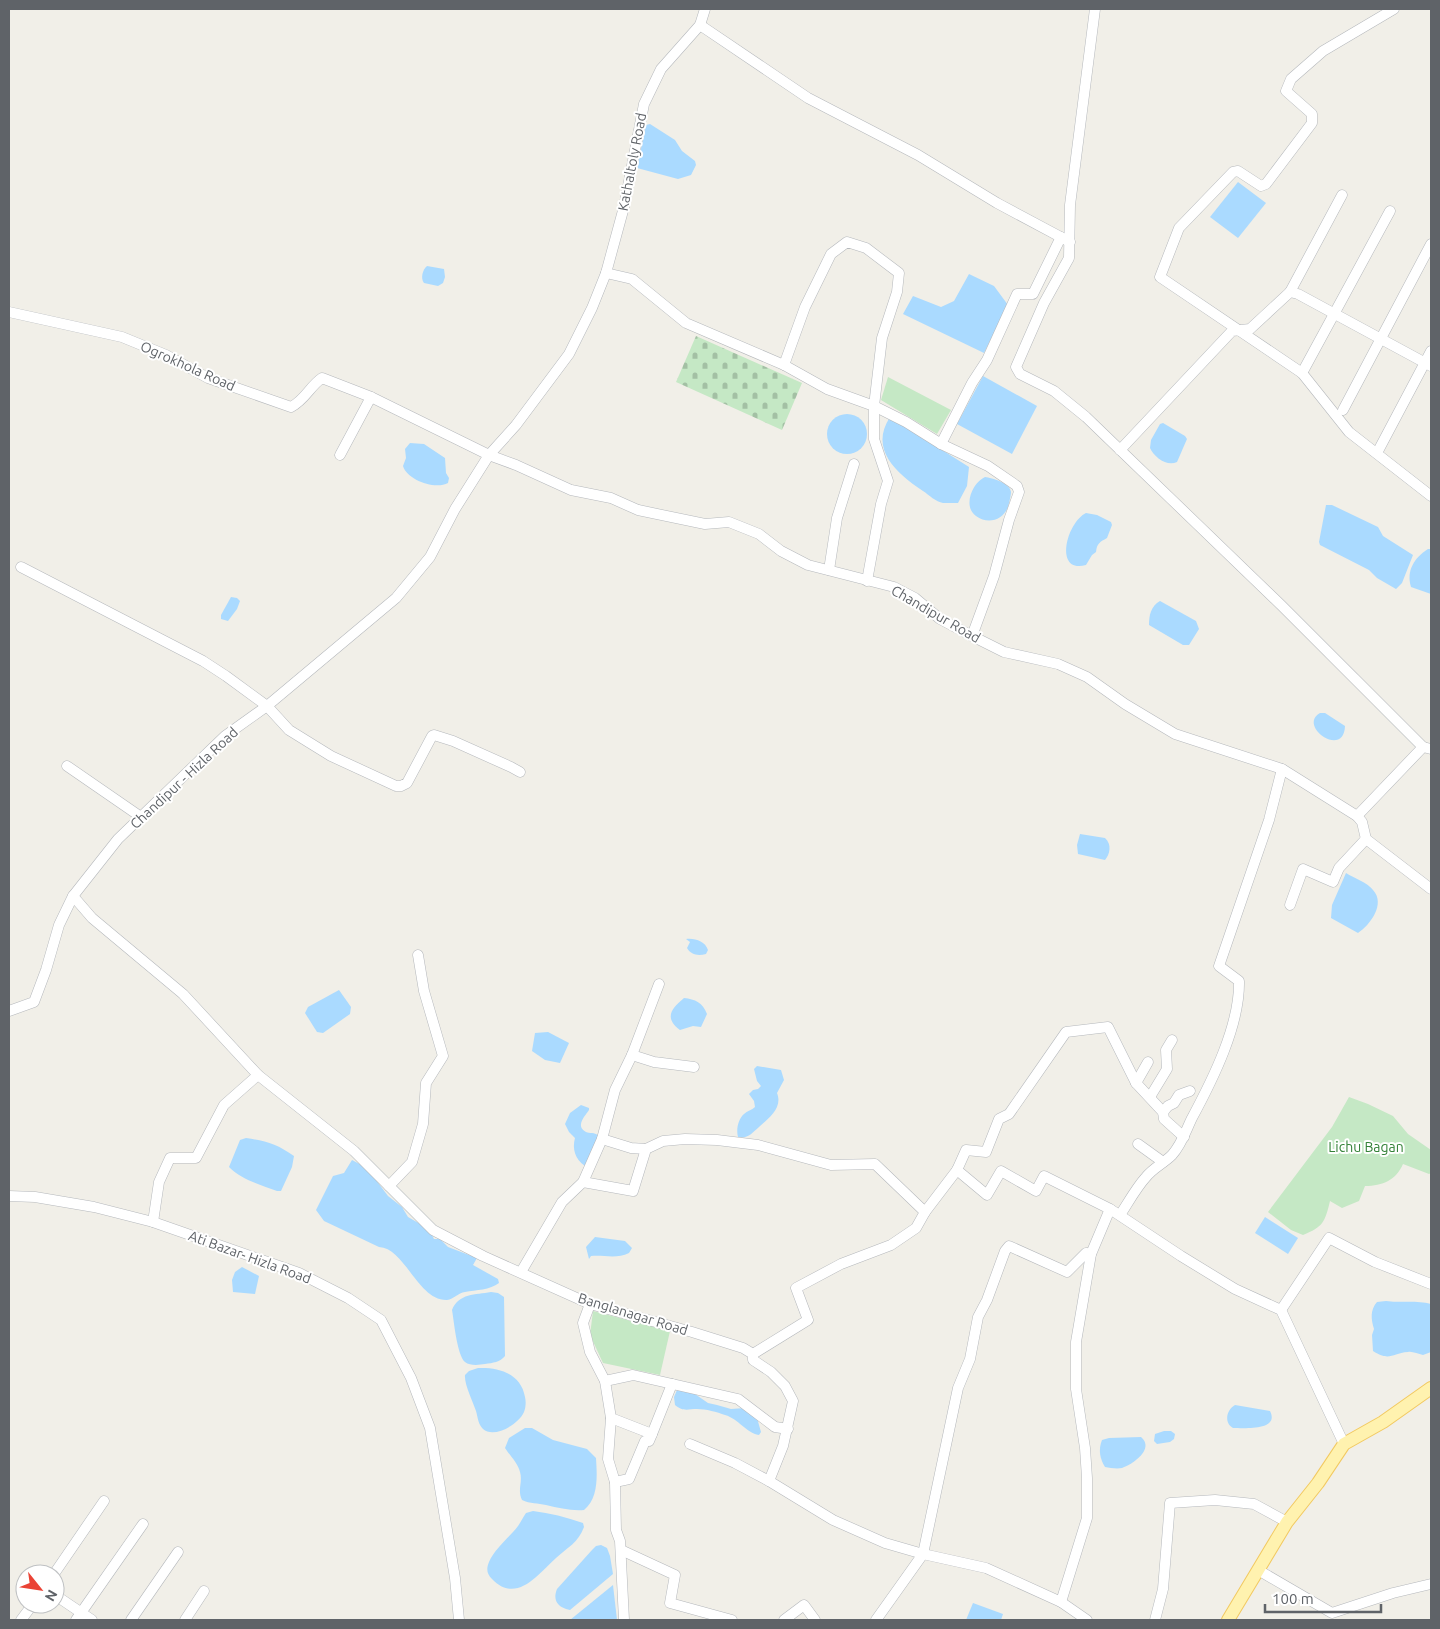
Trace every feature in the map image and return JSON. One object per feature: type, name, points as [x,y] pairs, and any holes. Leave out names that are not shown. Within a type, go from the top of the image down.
[{"type":"main road","points":[[1228,1620],[1287,1522],[1318,1483],[1346,1442],[1383,1422],[1431,1388]]},
{"type":"street","name":"Kathaltoly Road","points":[[489,455],[516,425],[569,354],[592,308],[606,272],[624,206],[644,104],[661,69],[700,25],[705,9]]},
{"type":"street","points":[[1095,9],[1066,240],[1070,258],[1044,303],[1016,367],[1020,374],[1054,391],[1086,416],[1427,748],[1357,816],[1362,822],[1366,839],[1431,888]]},
{"type":"street","points":[[1394,9],[1323,51],[1291,79],[1286,91],[1312,114],[1312,123],[1266,184],[1261,186],[1238,171],[1232,172],[1179,228],[1160,277],[1302,373],[1349,432],[1431,496]]},
{"type":"street","points":[[700,25],[808,98],[918,155],[997,203],[1066,240]]},
{"type":"street","points":[[1120,450],[1232,331],[1250,329],[1290,292],[1342,195]]},
{"type":"street","points":[[1302,373],[1390,211]]},
{"type":"street","points":[[941,444],[972,383],[987,360],[1017,294],[1033,294],[1066,240]]},
{"type":"street","points":[[784,365],[805,307],[830,254],[846,242],[866,248],[899,273],[897,292],[882,338],[874,406],[874,440],[888,481],[881,504],[867,581]]},
{"type":"street","points":[[1342,410],[1431,244]]},
{"type":"street","points":[[606,272],[632,279],[686,323],[784,365],[827,389],[874,406],[906,422],[941,444],[988,466],[1017,486],[1020,492],[1009,520],[994,576],[972,636]]},
{"type":"street","points":[[1290,292],[1298,294],[1335,313],[1428,364]]},
{"type":"street","name":"Ogrokhola Road","points":[[9,312],[122,337],[166,355],[208,378],[291,407],[300,402],[313,384],[322,378],[371,397],[489,455]]},
{"type":"street","points":[[1377,453],[1428,364],[1431,351]]},
{"type":"street","points":[[340,455],[371,397]]},
{"type":"street","name":"Chandipur Road","points":[[489,455],[571,490],[611,498],[638,510],[705,524],[729,522],[759,534],[781,551],[808,565],[894,587],[915,598],[940,619],[1004,652],[1058,664],[1087,677],[1125,704],[1175,734],[1282,769],[1357,816]]},
{"type":"street","name":"Chandipur - Hizla Road","points":[[9,1010],[34,1002],[46,970],[59,925],[74,896],[118,839],[225,736],[267,706],[396,598],[430,557],[456,509],[489,455]]},
{"type":"street","points":[[829,570],[837,518],[854,464]]},
{"type":"street","points":[[21,567],[203,661],[267,706],[289,730],[331,756],[396,786],[407,783],[434,735],[453,741],[520,772]]},
{"type":"street","points":[[67,766],[141,817]]},
{"type":"street","points":[[1120,1215],[1145,1177],[1172,1155],[1184,1137],[1217,1068],[1235,1014],[1240,980],[1219,966],[1269,820],[1282,769]]},
{"type":"street","points":[[1290,905],[1303,869],[1334,882],[1339,868],[1366,839]]},
{"type":"street","points":[[74,896],[92,918],[183,994],[258,1074],[224,1105],[196,1158],[170,1158],[159,1182],[153,1222]]},
{"type":"street","points":[[389,1186],[412,1162],[423,1124],[426,1083],[443,1056],[424,991],[418,955]]},
{"type":"street","points":[[522,1272],[562,1202],[583,1182],[602,1139],[614,1090],[632,1055],[659,984]]},
{"type":"street","points":[[753,1354],[808,1320],[796,1288],[841,1264],[891,1244],[916,1228],[925,1212],[957,1170],[966,1150],[986,1152],[999,1118],[1009,1114],[1066,1032],[1108,1027],[1136,1083],[1163,1112],[1164,1119],[1184,1137]]},
{"type":"street","points":[[1150,1097],[1167,1069],[1166,1050],[1172,1040]]},
{"type":"street","points":[[632,1055],[654,1062],[694,1067]]},
{"type":"street","points":[[1136,1083],[1148,1062]]},
{"type":"street","name":"Banglanagar Road","points":[[258,1074],[354,1151],[434,1230],[483,1256],[590,1304],[709,1337],[743,1348],[753,1354],[753,1360],[772,1372],[786,1386],[793,1401],[788,1429],[769,1481]]},
{"type":"street","points":[[1163,1112],[1174,1103],[1179,1095],[1190,1091]]},
{"type":"street","points":[[602,1139],[630,1148],[646,1150],[663,1141],[685,1139],[716,1140],[758,1145],[832,1165],[875,1164],[925,1212]]},
{"type":"street","points":[[1138,1144],[1163,1162]]},
{"type":"street","points":[[583,1182],[633,1191],[646,1150]]},
{"type":"street","points":[[957,1170],[987,1195],[1001,1171],[1036,1191],[1044,1176],[1110,1209],[1196,1266],[1235,1288],[1281,1310],[1346,1442]]},
{"type":"street","name":"Ati Bazar- Hizla Road","points":[[9,1196],[35,1197],[84,1205],[153,1222],[299,1273],[348,1298],[381,1320],[411,1378],[430,1428],[455,1578],[459,1620]]},
{"type":"street","points":[[1061,1602],[1087,1518],[1086,1458],[1076,1389],[1076,1342],[1091,1254],[1110,1209]]},
{"type":"street","points":[[1281,1310],[1329,1238],[1375,1262],[1431,1284]]},
{"type":"street","points":[[876,1620],[923,1554],[958,1388],[970,1360],[978,1318],[987,1300],[1005,1251],[1009,1246],[1068,1272],[1086,1253],[1091,1254]]},
{"type":"street","points":[[590,1304],[583,1323],[590,1352],[605,1381],[611,1408],[608,1459],[615,1482],[616,1530],[621,1550],[624,1620]]},
{"type":"street","points":[[605,1381],[633,1375],[738,1399],[775,1427],[788,1429]]},
{"type":"street","points":[[615,1482],[628,1479],[645,1441],[652,1434],[672,1384]]},
{"type":"street","points":[[611,1418],[652,1434]]},
{"type":"street","points":[[690,1444],[735,1463],[769,1481],[833,1520],[885,1544],[986,1568],[1061,1602],[1087,1620]]},
{"type":"street","points":[[1155,1620],[1163,1589],[1170,1503],[1215,1500],[1254,1504],[1287,1522]]},
{"type":"street","points":[[61,1564],[104,1501]]},
{"type":"street","points":[[78,1616],[143,1524]]},
{"type":"street","points":[[621,1550],[675,1575],[670,1603],[732,1620]]},
{"type":"street","points":[[130,1620],[178,1552]]},
{"type":"street","points":[[1258,1570],[1333,1617],[1393,1593],[1431,1584]]},
{"type":"street","points":[[185,1620],[204,1591]]},
{"type":"street","points":[[65,1604],[78,1616],[92,1620]]},
{"type":"street","points":[[784,1620],[804,1605],[815,1620]]},
{"type":"green space","points":[[696,336],[802,383],[782,430],[676,382]]},
{"type":"green space","points":[[888,377],[951,410],[937,434],[881,400]]},
{"type":"green space","name":"Lichu Bagan","points":[[1349,1097],[1393,1116],[1408,1134],[1431,1150],[1431,1173],[1429,1174],[1403,1164],[1397,1174],[1388,1181],[1378,1185],[1365,1186],[1359,1201],[1342,1208],[1330,1201],[1322,1223],[1303,1235],[1291,1230],[1268,1212],[1332,1127]]},
{"type":"green space","points":[[593,1311],[670,1331],[660,1375],[603,1363],[590,1335]]},
{"type":"water","points":[[650,124],[675,140],[682,151],[695,161],[696,165],[691,175],[678,179],[637,168],[646,125]]},
{"type":"water","points":[[1238,182],[1266,203],[1238,238],[1210,217]]},
{"type":"water","points":[[427,266],[444,269],[445,277],[443,283],[438,286],[424,283],[422,274]]},
{"type":"water","points":[[969,274],[994,286],[1008,305],[984,353],[903,314],[913,296],[941,307],[954,301]]},
{"type":"water","points":[[983,376],[1037,406],[1012,454],[957,424]]},
{"type":"water","points":[[847,414],[861,420],[867,434],[861,448],[847,454],[833,448],[827,434],[833,420]]},
{"type":"water","points":[[890,417],[969,467],[967,486],[958,503],[938,501],[913,484],[895,468],[888,459],[882,440],[884,429]]},
{"type":"water","points":[[1163,423],[1187,439],[1177,462],[1169,463],[1161,460],[1154,455],[1150,448],[1151,440],[1160,424]]},
{"type":"water","points":[[410,443],[424,444],[445,458],[446,473],[449,478],[448,483],[442,485],[429,484],[410,476],[403,466],[406,458],[405,449]]},
{"type":"water","points":[[985,477],[1008,486],[1011,492],[1006,511],[999,518],[990,521],[976,516],[970,506],[973,489]]},
{"type":"water","points":[[1326,505],[1332,505],[1378,527],[1383,536],[1413,555],[1402,583],[1396,589],[1377,578],[1369,570],[1320,545]]},
{"type":"water","points":[[1086,513],[1097,515],[1111,522],[1112,525],[1107,538],[1099,543],[1096,552],[1086,565],[1076,566],[1070,562],[1066,546],[1073,527],[1079,518]]},
{"type":"water","points":[[1428,549],[1431,549],[1431,594],[1411,587],[1410,581],[1412,565]]},
{"type":"water","points":[[231,597],[237,598],[240,601],[237,609],[228,621],[221,619],[221,615]]},
{"type":"water","points":[[1160,601],[1196,621],[1199,629],[1189,645],[1183,645],[1149,625],[1151,611],[1154,605]]},
{"type":"water","points":[[1320,713],[1325,713],[1345,726],[1343,735],[1337,740],[1331,740],[1318,732],[1314,725],[1314,719]]},
{"type":"water","points":[[1080,834],[1105,838],[1107,840],[1110,849],[1105,860],[1078,854],[1077,845]]},
{"type":"water","points":[[1346,873],[1371,887],[1377,896],[1378,902],[1375,914],[1358,933],[1331,918],[1332,905]]},
{"type":"water","points":[[686,939],[702,942],[708,950],[706,954],[693,954],[687,948],[690,942]]},
{"type":"water","points":[[339,990],[351,1007],[350,1014],[323,1033],[317,1032],[305,1013],[308,1007]]},
{"type":"water","points":[[684,998],[698,1002],[705,1010],[707,1014],[701,1027],[693,1026],[680,1030],[672,1021],[671,1014],[673,1010]]},
{"type":"water","points":[[548,1032],[569,1043],[560,1063],[545,1060],[532,1051],[535,1033]]},
{"type":"water","points":[[757,1066],[781,1070],[784,1080],[777,1093],[777,1108],[752,1133],[745,1137],[738,1137],[737,1128],[740,1119],[745,1113],[755,1107],[754,1101],[749,1094],[761,1086],[757,1081],[754,1069]]},
{"type":"water","points":[[581,1105],[589,1108],[589,1110],[582,1121],[581,1127],[586,1132],[601,1137],[585,1166],[577,1157],[574,1150],[575,1138],[565,1124],[570,1113]]},
{"type":"water","points":[[246,1138],[271,1144],[294,1156],[292,1167],[281,1191],[252,1182],[229,1167],[240,1140]]},
{"type":"water","points":[[352,1160],[367,1168],[388,1196],[402,1207],[408,1217],[429,1229],[434,1239],[440,1239],[448,1247],[477,1258],[473,1265],[498,1279],[499,1283],[487,1288],[463,1293],[447,1300],[437,1298],[420,1284],[397,1256],[388,1250],[324,1221],[316,1210],[333,1176],[344,1173]]},
{"type":"water","points":[[1265,1217],[1298,1238],[1288,1254],[1255,1233]]},
{"type":"water","points":[[595,1237],[625,1241],[632,1248],[629,1253],[624,1255],[591,1256],[589,1259],[586,1247]]},
{"type":"water","points":[[242,1267],[259,1276],[255,1294],[233,1292],[232,1280],[235,1272]]},
{"type":"water","points":[[491,1292],[498,1293],[504,1297],[505,1356],[494,1363],[469,1364],[462,1358],[460,1352],[452,1310],[455,1304],[463,1298]]},
{"type":"water","points":[[1377,1302],[1431,1304],[1431,1352],[1423,1355],[1410,1352],[1383,1356],[1373,1351],[1372,1335],[1374,1329],[1372,1311]]},
{"type":"water","points":[[478,1368],[501,1370],[508,1373],[519,1382],[523,1389],[526,1400],[524,1412],[517,1421],[506,1429],[488,1432],[483,1429],[478,1421],[467,1388],[465,1375],[469,1371]]},
{"type":"water","points":[[677,1390],[692,1392],[708,1403],[731,1409],[745,1408],[757,1418],[761,1432],[759,1435],[754,1434],[730,1417],[719,1413],[678,1407],[675,1405],[674,1397]]},
{"type":"water","points":[[1235,1405],[1270,1411],[1272,1417],[1270,1422],[1259,1427],[1233,1428],[1228,1423],[1227,1416]]},
{"type":"water","points":[[525,1428],[532,1428],[553,1440],[587,1449],[596,1458],[597,1479],[595,1493],[584,1510],[565,1509],[522,1500],[519,1469],[505,1448],[509,1438]]},
{"type":"water","points":[[1171,1431],[1175,1434],[1174,1439],[1170,1442],[1157,1444],[1154,1441],[1155,1434]]},
{"type":"water","points":[[1141,1437],[1145,1442],[1145,1446],[1144,1451],[1137,1460],[1122,1468],[1105,1467],[1100,1454],[1102,1440]]},
{"type":"water","points":[[533,1511],[552,1514],[583,1523],[584,1527],[579,1537],[572,1544],[527,1584],[519,1588],[510,1589],[501,1586],[489,1575],[487,1569],[489,1562],[526,1513]]},
{"type":"water","points":[[601,1545],[607,1548],[613,1574],[570,1610],[563,1608],[555,1597],[557,1589],[596,1546]]},
{"type":"water","points":[[613,1585],[617,1620],[570,1620]]},
{"type":"water","points":[[973,1603],[1003,1614],[1001,1620],[966,1620]]}]
